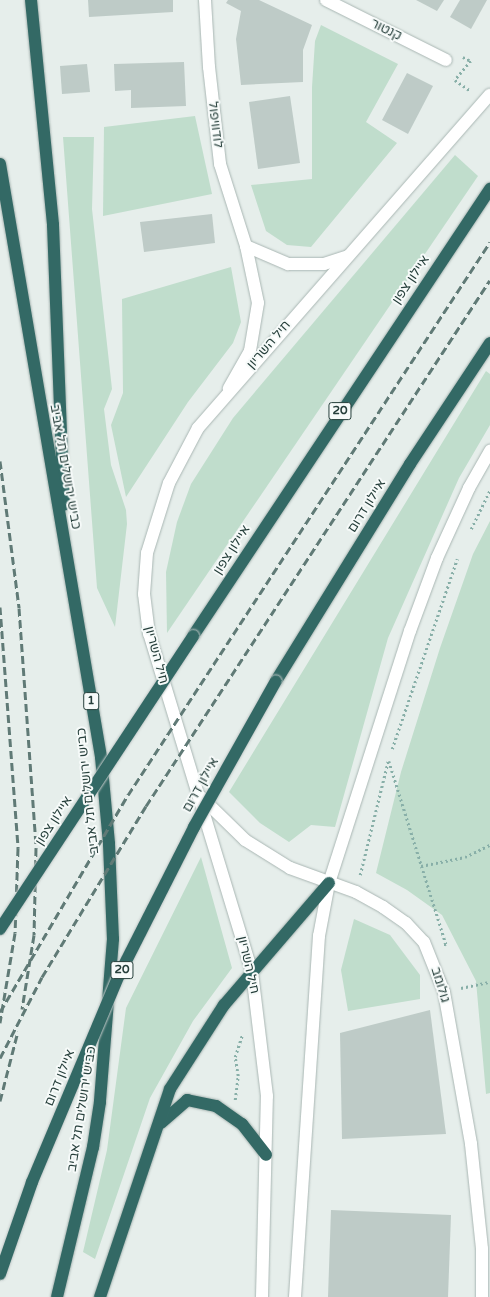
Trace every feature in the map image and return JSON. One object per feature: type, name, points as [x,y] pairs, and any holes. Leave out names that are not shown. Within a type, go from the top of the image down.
[{"type":"highway","points":[[31,0],[53,225],[66,550]]},
{"type":"highway","name":"כביש ירושלים תל אביב","points":[[0,164],[101,757],[112,940],[109,1019],[94,1139],[57,1297]]},
{"type":"highway","name":"איילון צפון","points":[[0,929],[490,188]]},
{"type":"highway","name":"איילון דרום","points":[[0,1274],[32,1182],[119,975],[194,827],[276,681],[410,464],[490,343]]},
{"type":"highway","points":[[100,1297],[151,1140],[170,1089],[194,1048],[252,972],[329,883]]},
{"type":"highway","points":[[151,1140],[168,1113],[187,1100],[216,1106],[229,1113],[254,1136],[266,1155]]},
{"type":"main road","name":"לודוויפול","points":[[205,0],[210,83],[220,164],[246,246],[258,303],[255,331],[250,351],[225,395]]},
{"type":"main road","name":"קנטור","points":[[326,0],[446,60]]},
{"type":"main road","name":"חיל השריון","points":[[262,1297],[268,1096],[252,972],[201,797],[149,634],[144,594],[147,553],[169,483],[198,428],[225,395],[490,95]]},
{"type":"main road","points":[[246,246],[288,264],[324,264],[348,256]]},
{"type":"main road","points":[[295,1297],[319,936],[329,883],[410,631],[447,537],[490,451]]},
{"type":"main road","name":"גולומב","points":[[201,797],[245,840],[290,868],[356,892],[406,923],[431,957],[444,992],[471,1144],[482,1249],[482,1297]]},
{"type":"path","points":[[468,536],[490,490]]},
{"type":"path","points":[[356,892],[388,760],[458,556]]},
{"type":"path","points":[[388,760],[446,944],[431,957]]},
{"type":"path","points":[[421,866],[465,857],[490,845]]},
{"type":"path","points":[[444,992],[490,982]]},
{"type":"path","points":[[229,1113],[237,1094],[236,1044],[257,1013]]},
{"type":"green space","points":[[321,25],[398,64],[366,122],[397,143],[311,247],[287,245],[266,231],[251,185],[312,179],[312,87],[315,41]]},
{"type":"green space","points":[[195,116],[212,194],[103,216],[104,127]]},
{"type":"green space","points":[[63,137],[94,137],[92,209],[112,389],[104,409],[111,465],[126,510],[127,524],[115,627],[97,588]]},
{"type":"green space","points":[[455,155],[478,176],[167,633],[166,572],[177,522],[191,484],[233,418]]},
{"type":"green space","points":[[231,267],[241,322],[233,343],[188,402],[126,497],[111,425],[123,393],[122,299]]},
{"type":"green space","points":[[486,371],[490,374],[490,425],[459,478],[388,638],[335,827],[311,825],[289,842],[260,823],[229,792]]},
{"type":"green space","points":[[490,521],[490,1093],[486,1094],[476,981],[442,915],[407,890],[376,873],[401,772],[440,648],[473,554]]},
{"type":"green space","points":[[201,857],[232,968],[193,1021],[150,1098],[95,1259],[83,1252],[107,1150],[126,1008]]},
{"type":"green space","points":[[354,919],[390,935],[420,975],[420,999],[348,1011],[341,970]]},
{"type":"building","points":[[88,0],[173,0],[173,12],[89,17]]},
{"type":"building","points":[[228,0],[259,0],[312,25],[303,50],[303,82],[241,85],[236,39],[241,11],[226,3]]},
{"type":"building","points":[[416,0],[444,0],[437,11]]},
{"type":"building","points":[[460,0],[487,0],[471,29],[450,17]]},
{"type":"building","points":[[184,62],[186,106],[131,108],[131,90],[115,91],[114,64]]},
{"type":"building","points":[[87,64],[90,92],[62,94],[60,66]]},
{"type":"building","points":[[407,73],[433,86],[408,134],[382,120]]},
{"type":"building","points":[[290,96],[300,163],[258,169],[249,102]]},
{"type":"building","points":[[212,214],[215,243],[144,252],[140,222]]},
{"type":"building","points":[[430,1010],[446,1134],[342,1139],[340,1033]]},
{"type":"building","points":[[331,1210],[451,1215],[448,1297],[328,1297]]},
{"type":"railway","points":[[0,1012],[128,795],[490,242]]},
{"type":"railway","points":[[0,1058],[42,977],[146,806],[490,280]]},
{"type":"railway","points":[[0,461],[19,608],[36,848],[34,935],[22,1009]]},
{"type":"railway","points":[[0,607],[18,848],[15,933],[0,1023]]},
{"type":"railway","points":[[0,1101],[18,1031]]}]
